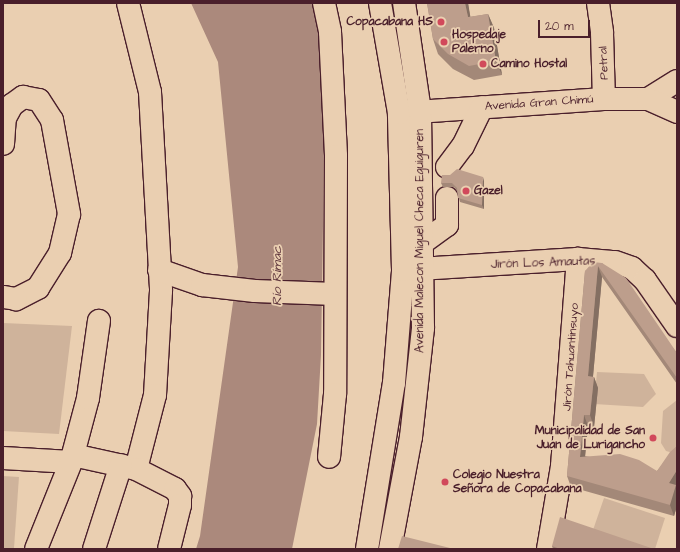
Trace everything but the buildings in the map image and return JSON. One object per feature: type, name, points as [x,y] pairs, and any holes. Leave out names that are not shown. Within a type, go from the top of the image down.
[{"type":"street","points":[[94,549],[156,395],[159,270],[150,92],[128,3]]},
{"type":"street","points":[[324,3],[330,32],[336,156],[335,394],[329,457]]},
{"type":"street","name":"Avenida Malecon Miguel Checa Eguiguren","points":[[380,3],[399,113],[413,270],[422,328],[418,384],[405,478],[390,549]]},
{"type":"street","name":"Avenida Malecon Miguel Checa Eguiguren","points":[[367,549],[413,270],[422,243],[420,111],[404,3]]},
{"type":"street","name":"Petral","points":[[598,3],[602,33],[604,99]]},
{"type":"street","points":[[648,99],[677,80]]},
{"type":"street","points":[[3,144],[5,118],[12,105],[23,97],[39,100],[52,120],[69,214],[60,253],[38,288],[16,299],[3,297]]},
{"type":"street","name":"Avenida Gran Chimú","points":[[399,113],[604,99],[648,99],[677,112]]},
{"type":"street","points":[[421,151],[452,171],[482,107]]},
{"type":"street","points":[[422,243],[460,216],[454,200]]},
{"type":"street","name":"Jirón Los Amautas","points":[[413,270],[578,259],[615,262],[632,268],[645,280],[677,326]]},
{"type":"street","name":"Jirón Tahuantinsuyo","points":[[548,549],[562,466],[578,259]]},
{"type":"street","points":[[159,270],[202,285],[255,291],[335,294]]},
{"type":"street","points":[[36,549],[72,458],[88,398],[99,321]]},
{"type":"street","points":[[3,458],[72,458],[128,467],[175,489],[180,496],[180,505],[169,549]]},
{"type":"shaded area","points":[[3,323],[72,326],[59,434],[3,431]]},
{"type":"shaded area","points":[[597,372],[644,374],[656,394],[643,407],[594,404]]},
{"type":"shaded area","points":[[677,400],[677,454],[666,451],[661,443],[663,411]]},
{"type":"shaded area","points":[[3,476],[19,477],[14,549],[3,549]]},
{"type":"shaded area","points":[[604,498],[665,518],[655,549],[639,549],[592,533]]},
{"type":"water","name":"Río Rímac","points":[[191,3],[320,3],[326,31],[321,355],[317,424],[292,549],[196,549],[200,536],[238,267],[218,62]]},
{"type":"place","name":"Copacabana HS","points":[[441,22]]},
{"type":"place","name":"Hospedaje Palerno","points":[[444,42]]},
{"type":"place","name":"Camino Hostal","points":[[483,64]]},
{"type":"place","name":"Gazel","points":[[466,191]]},
{"type":"place","name":"Municipalidad de San Juan de Lurigancho","points":[[653,438]]},
{"type":"place","name":"Colegio Nuestra Señora de Copacabana","points":[[445,482]]}]
